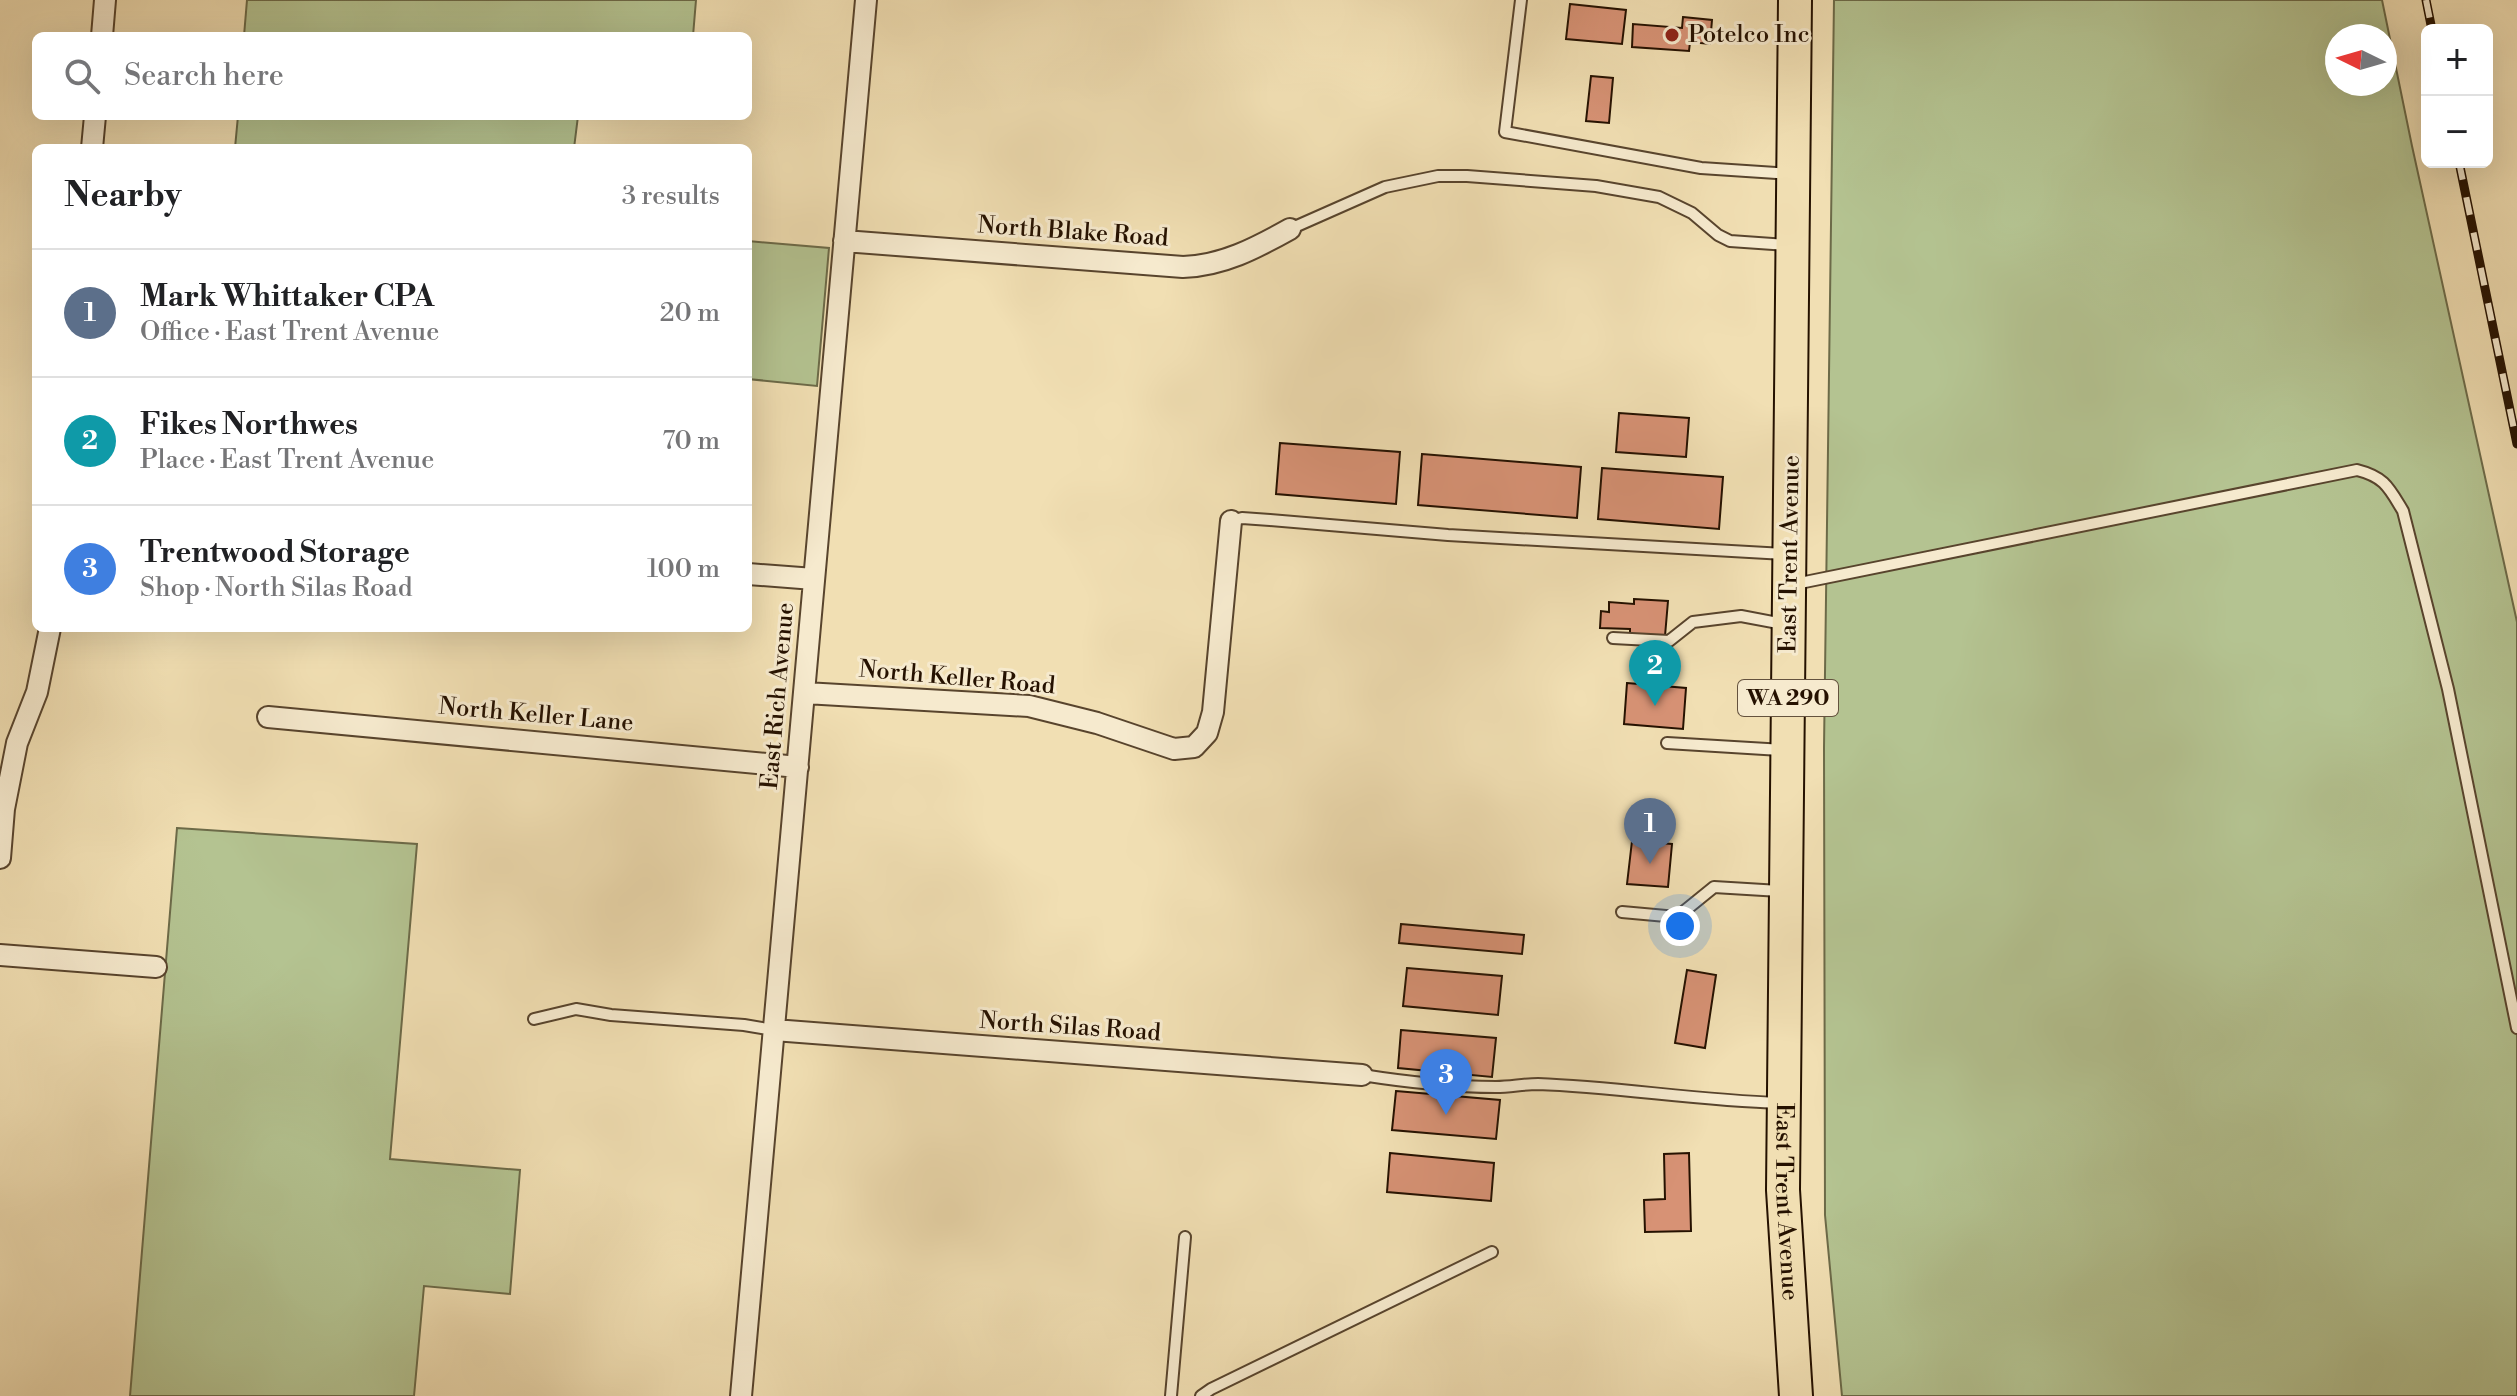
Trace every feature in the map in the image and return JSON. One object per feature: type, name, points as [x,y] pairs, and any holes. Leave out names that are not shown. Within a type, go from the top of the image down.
[{"type":"main road","name":"East Trent Avenue","points":[[1795,0],[1783,1190],[1796,1396]]},
{"type":"street","points":[[102,32],[105,0]]},
{"type":"street","name":"East Rich Avenue","points":[[741,1396],[866,0]]},
{"type":"street","points":[[92,144],[95,120]]},
{"type":"street","name":"North Blake Road","points":[[844,241],[1193,267],[1228,259],[1290,229]]},
{"type":"street","name":"North Keller Road","points":[[805,693],[1029,706],[1097,723],[1174,749],[1194,747],[1207,733],[1213,712],[1231,521]]},
{"type":"street","points":[[752,574],[814,579]]},
{"type":"street","points":[[0,858],[4,809],[17,743],[37,692],[49,632]]},
{"type":"street","name":"North Keller Lane","points":[[268,717],[798,767]]},
{"type":"street","points":[[0,955],[156,967]]},
{"type":"street","name":"North Silas Road","points":[[774,1030],[1362,1075]]},
{"type":"lane","points":[[1521,0],[1505,132],[1701,168],[1794,174]]},
{"type":"lane","points":[[1290,229],[1385,187],[1438,176],[1467,176],[1596,186],[1659,197],[1685,208],[1730,241],[1793,245]]},
{"type":"lane","points":[[1231,521],[1242,518],[1448,535],[1790,570],[2357,470],[2376,475],[2388,486],[2403,511],[2448,689],[2517,1028]]},
{"type":"lane","points":[[1613,638],[1669,641],[1693,622],[1741,616],[1789,625]]},
{"type":"lane","points":[[1667,743],[1788,750]]},
{"type":"lane","points":[[1622,912],[1677,917],[1714,887],[1786,891]]},
{"type":"lane","points":[[534,1019],[576,1009],[774,1030]]},
{"type":"lane","points":[[1362,1075],[1497,1087],[1535,1084],[1723,1101],[1784,1103]]},
{"type":"lane","points":[[1171,1396],[1185,1237]]},
{"type":"lane","points":[[1201,1396],[1492,1252]]},
{"type":"green space","points":[[247,0],[696,0],[693,32],[244,32]]},
{"type":"green space","points":[[1834,0],[2382,0],[2387,24],[2325,24],[2325,96],[2397,96],[2397,73],[2517,622],[2517,1396],[1842,1396],[1825,1215],[1824,748]]},
{"type":"green space","points":[[238,120],[578,120],[574,144],[235,144]]},
{"type":"green space","points":[[752,241],[829,248],[817,386],[752,379]]},
{"type":"green space","points":[[177,828],[417,844],[390,1159],[520,1170],[510,1294],[424,1286],[414,1396],[130,1396]]},
{"type":"building","points":[[1570,4],[1626,10],[1622,44],[1566,39]]},
{"type":"building","name":"Potelco Inc","points":[[1683,17],[1712,20],[1710,44],[1690,42],[1689,51],[1632,47],[1633,24],[1682,28]]},
{"type":"building","points":[[1591,76],[1613,78],[1609,123],[1586,121]]},
{"type":"building","points":[[1619,413],[1689,418],[1686,457],[1616,452]]},
{"type":"building","points":[[1280,443],[1400,452],[1396,504],[1276,494]]},
{"type":"building","points":[[1422,454],[1581,467],[1577,518],[1418,505]]},
{"type":"building","points":[[1602,468],[1723,477],[1719,529],[1598,519]]},
{"type":"building","points":[[1634,599],[1668,601],[1665,636],[1630,634],[1630,629],[1600,628],[1601,611],[1609,612],[1609,602],[1634,604]]},
{"type":"building","points":[[1627,683],[1686,688],[1683,729],[1624,724]]},
{"type":"building","points":[[1632,841],[1672,844],[1668,887],[1627,884]]},
{"type":"building","points":[[1401,924],[1524,935],[1522,954],[1399,943]]},
{"type":"building","points":[[1407,968],[1502,976],[1498,1015],[1403,1006]]},
{"type":"building","points":[[1687,970],[1716,975],[1705,1048],[1675,1043]]},
{"type":"building","points":[[1401,1030],[1496,1038],[1492,1077],[1398,1068]]},
{"type":"building","points":[[1396,1091],[1500,1100],[1496,1139],[1392,1130]]},
{"type":"building","points":[[1390,1153],[1494,1163],[1491,1201],[1387,1192]]},
{"type":"building","points":[[1689,1153],[1691,1231],[1645,1232],[1644,1200],[1665,1199],[1664,1154]]},
{"type":"railway","points":[[2426,0],[2431,24]]},
{"type":"railway","points":[[2460,168],[2517,444]]},
{"type":"place","name":"Potelco Inc","points":[[1672,35]]},
{"type":"place","name":"Fikes Northwes","points":[[1655,706]]},
{"type":"place","name":"Mark Whittaker CPA","points":[[1650,864]]},
{"type":"place","name":"Trentwood Storage","points":[[1446,1115]]}]
